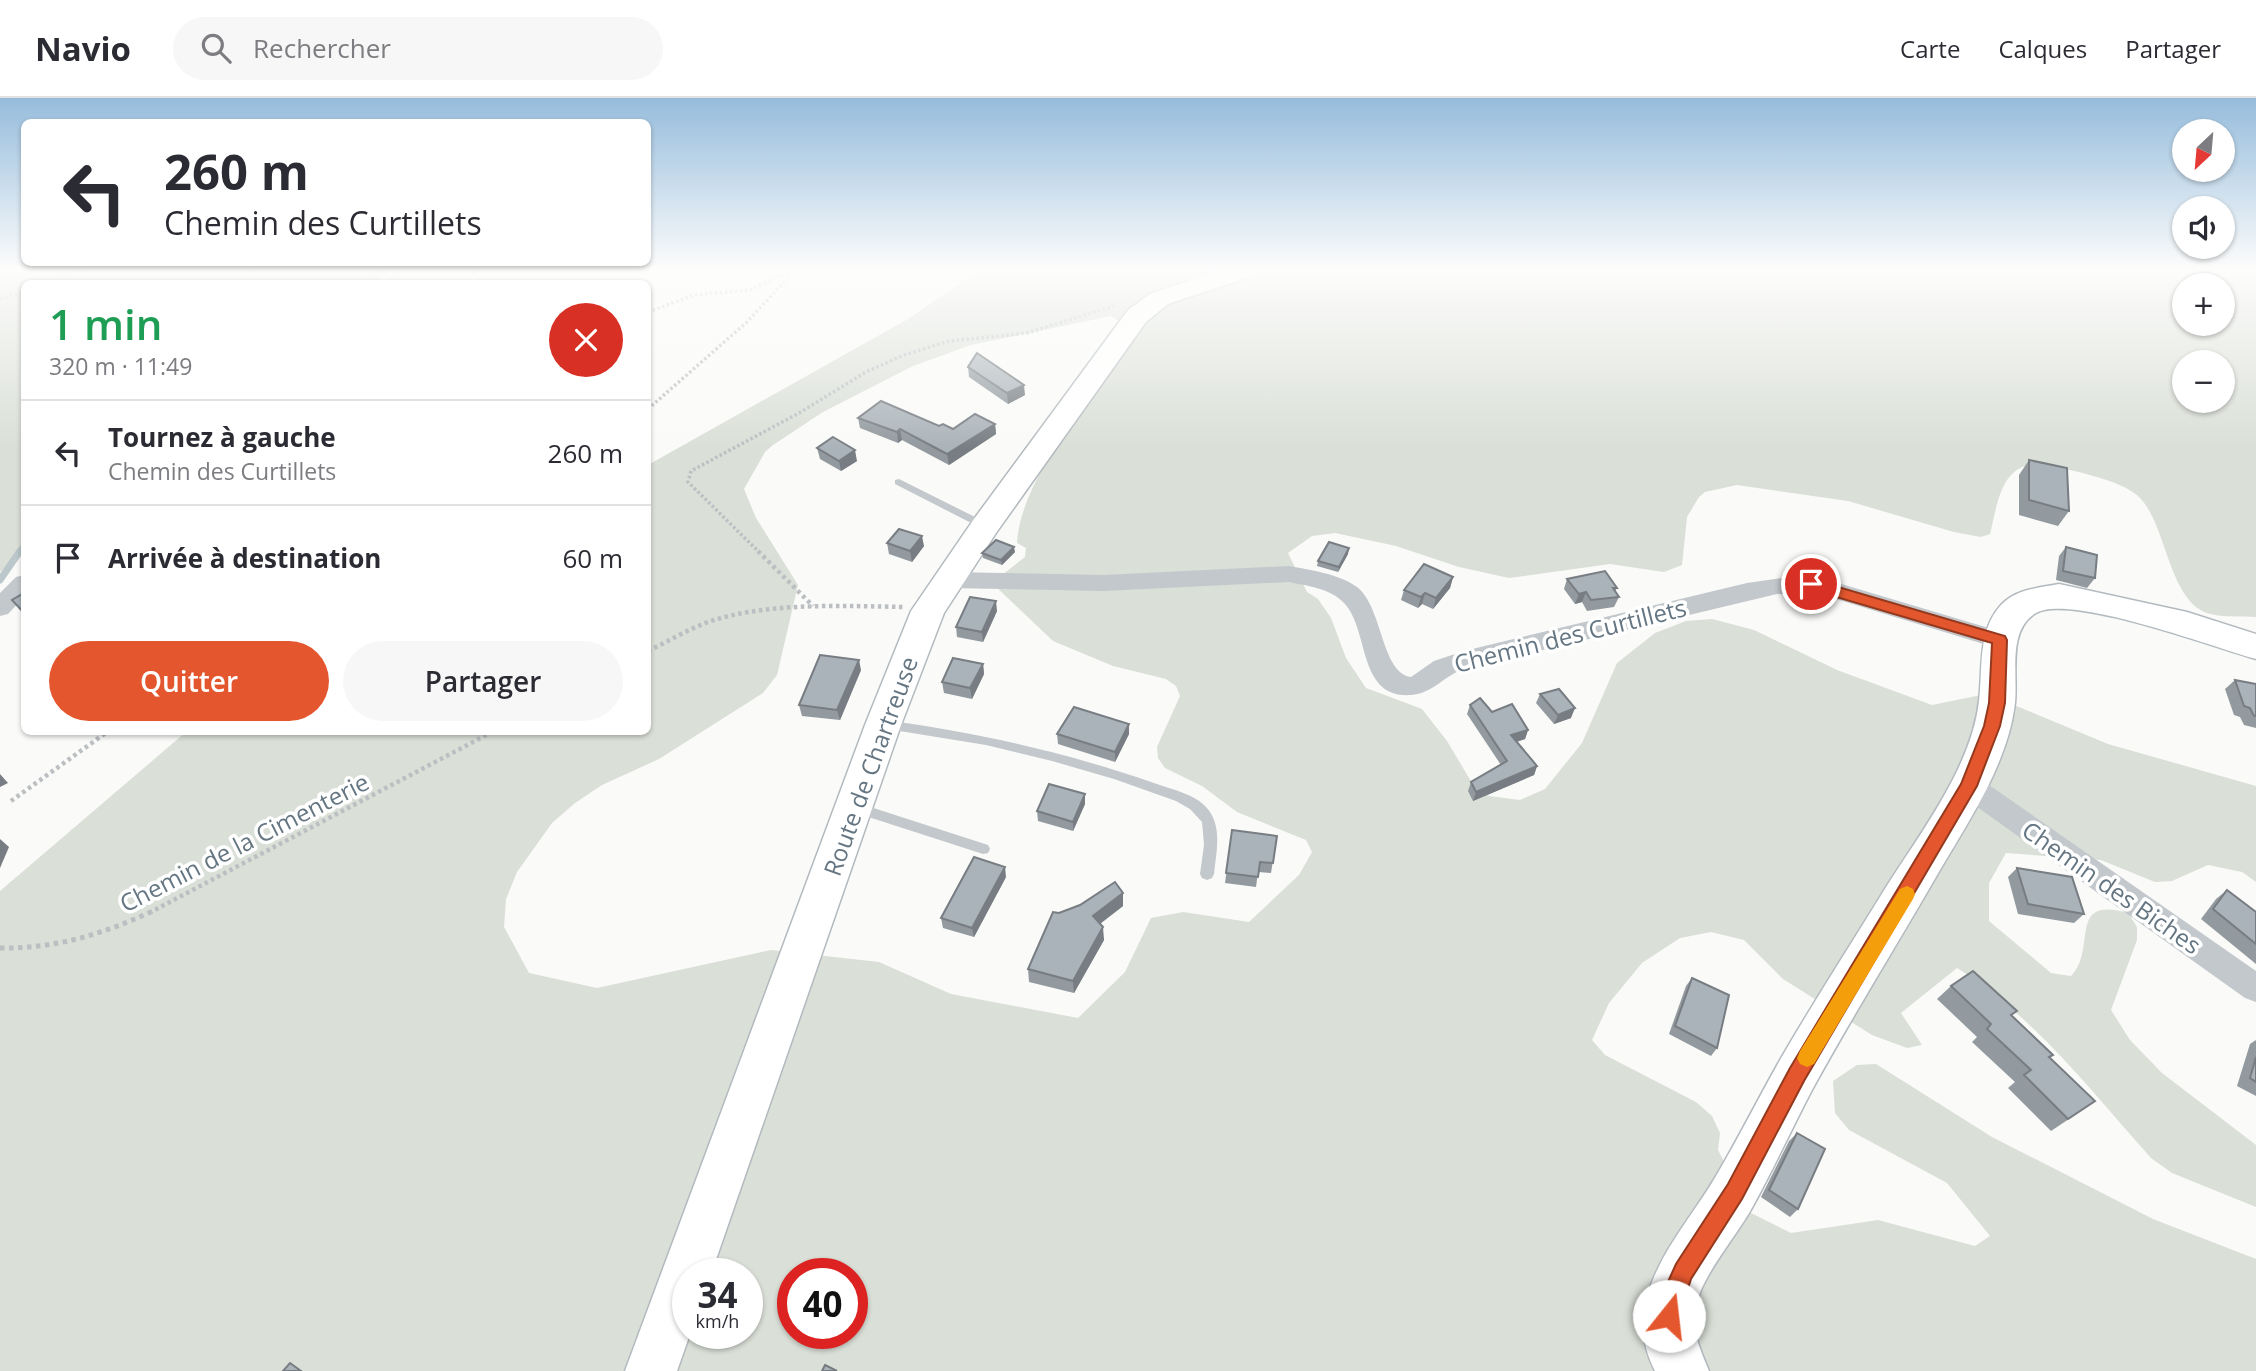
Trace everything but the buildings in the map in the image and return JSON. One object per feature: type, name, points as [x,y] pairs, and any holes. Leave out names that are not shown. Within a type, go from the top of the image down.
[{"type":"main road","name":"Route de Chartreuse","points":[[652,1371],[883,725],[937,596],[1127,330]]},
{"type":"main road","points":[[1683,1371],[1671,1349],[1668,1330],[1673,1295],[1684,1272],[1735,1191],[1797,1074],[1969,786],[1992,726],[1997,703],[2000,640],[2005,625],[2020,607],[2043,597],[2059,596],[2187,625],[2256,647]]},
{"type":"street","name":"Chemin des Curtillets","points":[[937,596],[1104,583],[1289,574],[1314,579],[1350,594],[1360,605],[1381,668],[1388,678],[1408,686],[1420,684],[1442,667],[1464,660],[1747,591],[1787,585],[1811,584],[1829,588],[2000,640]]},
{"type":"street","points":[[0,608],[21,586]]},
{"type":"street","name":"Chemin des Biches","points":[[1969,786],[2256,988]]},
{"type":"lane","points":[[899,482],[985,526]]},
{"type":"lane","points":[[883,725],[971,737],[1029,749],[1099,768],[1192,804],[1206,817],[1210,830],[1207,874]]},
{"type":"lane","points":[[854,807],[983,849]]},
{"type":"path","points":[[651,406],[737,330]]},
{"type":"path","points":[[813,606],[688,482],[691,471],[799,413],[866,372],[904,355],[949,341],[1035,330]]},
{"type":"path","points":[[651,649],[710,621],[734,615],[813,606],[899,606],[937,596]]},
{"type":"path","points":[[11,801],[103,735]]},
{"type":"path","name":"Chemin de la Cimenterie","points":[[0,948],[44,946],[82,938],[124,924],[179,898],[486,735]]},
{"type":"shaded area","points":[[0,330],[21,330],[21,554],[0,572]]},
{"type":"shaded area","points":[[888,330],[1041,330],[971,345],[913,366],[823,412],[765,452],[744,489],[756,518],[798,585],[777,675],[763,693],[659,759],[602,785],[552,823],[517,872],[506,899],[504,927],[529,973],[597,988],[771,950],[879,962],[951,994],[1078,1018],[1125,972],[1151,918],[1183,912],[1249,922],[1299,875],[1312,852],[1306,840],[1237,812],[1202,786],[1165,768],[1158,758],[1157,747],[1180,696],[1176,686],[1166,679],[1113,666],[1053,641],[992,583],[1025,557],[1026,548],[1017,543],[1021,518],[1032,490],[1063,434],[1136,333],[1132,330],[2172,330],[2172,336],[2235,336],[2235,330],[2256,330],[2256,617],[2213,615],[2194,605],[2176,578],[2150,512],[2133,492],[2091,475],[2034,464],[2014,472],[2007,480],[1998,501],[1990,534],[1981,537],[1954,532],[1848,501],[1737,485],[1705,492],[1699,497],[1687,517],[1682,565],[1664,572],[1610,564],[1509,578],[1459,567],[1396,546],[1335,533],[1312,536],[1288,553],[1307,592],[1318,599],[1331,618],[1346,658],[1366,688],[1422,709],[1447,741],[1475,788],[1489,796],[1520,800],[1545,789],[1582,743],[1617,663],[1655,633],[1686,621],[1712,619],[1754,630],[1837,670],[1932,705],[1981,695],[1997,698],[2108,744],[2256,786],[2256,882],[2242,872],[2208,865],[2172,881],[2155,882],[2101,860],[2006,853],[1989,883],[1989,921],[2051,973],[2071,976],[2079,965],[2090,918],[2097,911],[2109,909],[2128,913],[2137,927],[2137,940],[2111,1010],[2130,1040],[2162,1073],[2256,1145],[2256,1207],[2172,1173],[2151,1158],[2084,1081],[2036,1032],[1985,987],[1957,968],[1901,1013],[1922,1045],[1907,1048],[1872,1035],[1783,979],[1744,940],[1711,932],[1680,938],[1642,963],[1609,1003],[1592,1040],[1605,1055],[1696,1102],[1712,1116],[1720,1133],[1718,1150],[1751,1213],[1791,1233],[1878,1220],[1975,1246],[1990,1236],[1947,1183],[1849,1130],[1835,1113],[1833,1081],[1857,1065],[1876,1064],[1992,1137],[2153,1219],[2256,1259],[2256,1371],[0,1371],[0,891],[182,735],[651,735],[651,463]]},
{"type":"waterway","points":[[18,553],[21,549]]},
{"type":"waterway","points":[[0,580],[20,551]]},
{"type":"slow traffic","points":[[1807,1058],[1907,894]]},
{"type":"route","points":[[1669,1316],[1673,1295],[1684,1272],[1735,1191],[1797,1074],[1909,891],[1969,786],[1992,726],[1997,703],[2000,640],[1811,584]]}]
